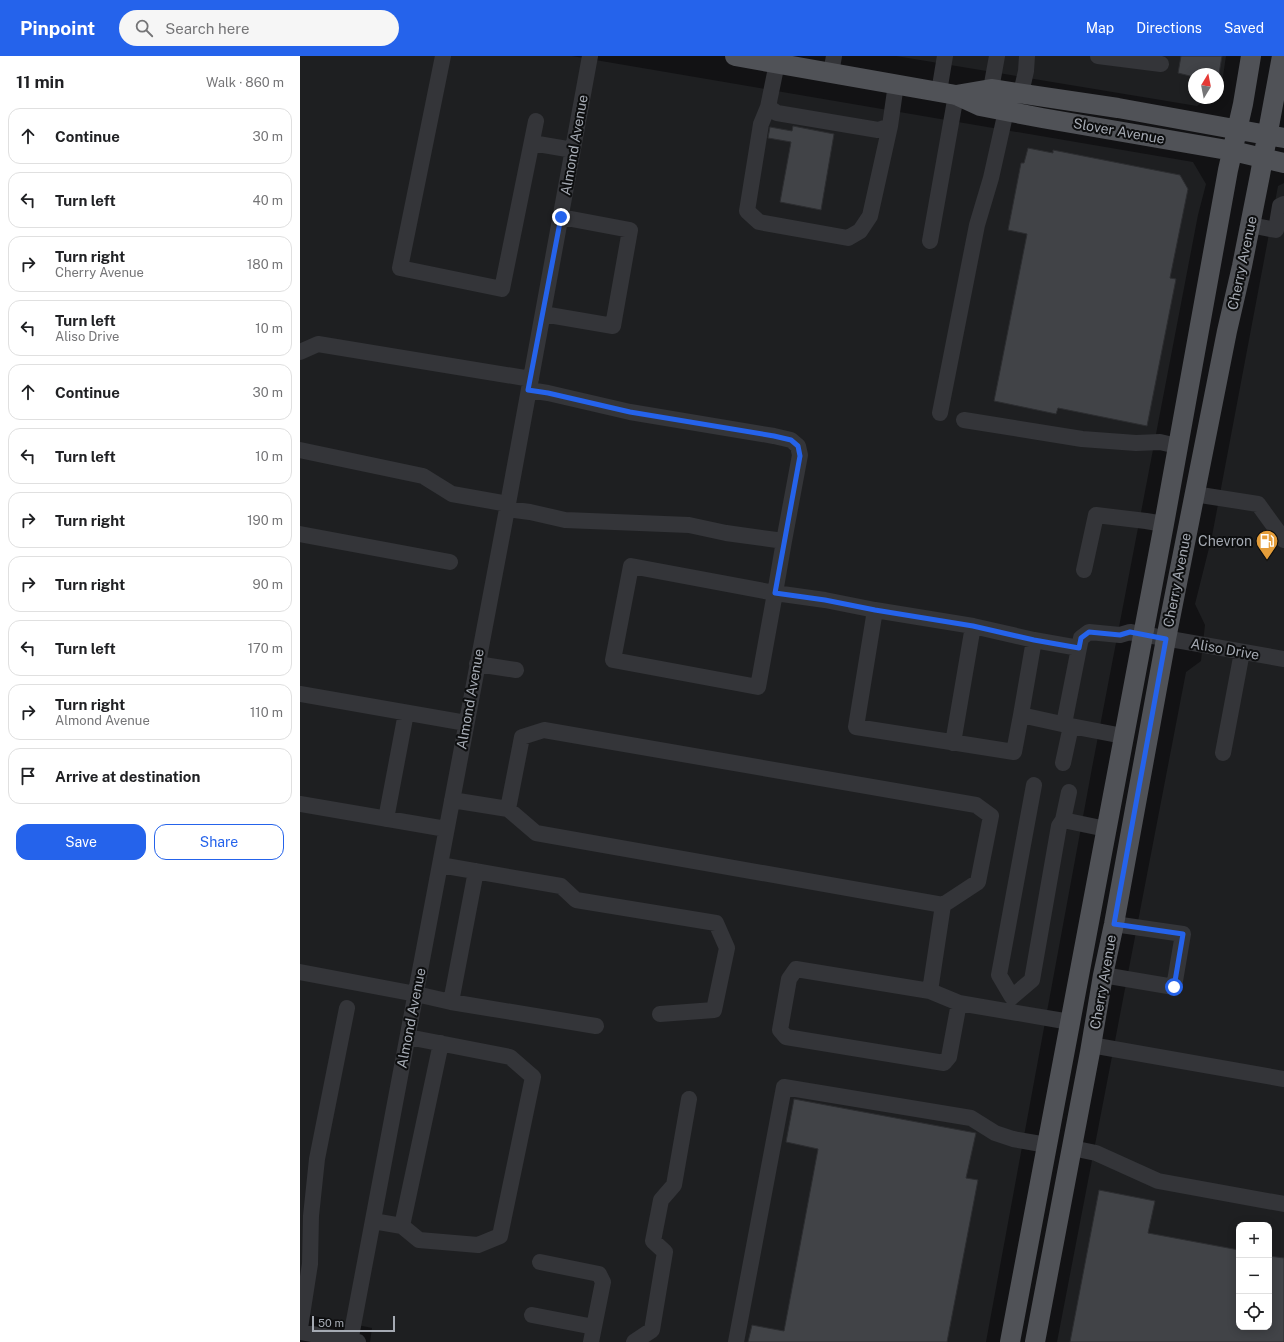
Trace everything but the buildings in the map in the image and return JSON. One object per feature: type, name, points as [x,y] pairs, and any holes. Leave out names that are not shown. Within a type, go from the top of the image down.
[{"type":"main road","name":"Slover Avenue","points":[[736,56],[777,63],[832,64],[896,84],[948,93],[980,106],[1233,151],[1284,163]]},
{"type":"main road","name":"Cherry Avenue","points":[[1010,1342],[1123,736],[1137,633],[1164,524],[1228,170],[1238,129],[1251,56]]},
{"type":"main road","name":"Cherry Avenue","points":[[1035,1342],[1166,639],[1226,331],[1250,225],[1263,158],[1276,136],[1282,59]]},
{"type":"main road","name":"Slover Avenue","points":[[948,93],[991,89],[1118,108],[1276,136]]},
{"type":"street","points":[[443,56],[400,268],[502,289],[536,121]]},
{"type":"street","name":"Almond Avenue","points":[[353,1342],[373,1221],[590,56]]},
{"type":"street","points":[[930,241],[948,93],[945,56]]},
{"type":"street","points":[[991,89],[997,56]]},
{"type":"street","points":[[1021,93],[1026,71],[1027,56]]},
{"type":"street","points":[[1098,56],[1161,64]]},
{"type":"street","points":[[777,63],[768,107],[761,124],[747,211],[759,222],[848,238],[860,231],[870,216],[890,126],[896,84]]},
{"type":"street","points":[[768,107],[777,113],[878,130],[890,126]]},
{"type":"street","points":[[940,414],[977,224],[991,178],[1006,111]]},
{"type":"street","points":[[532,143],[573,150]]},
{"type":"street","points":[[1250,225],[1276,230],[1280,206],[1284,204]]},
{"type":"street","points":[[543,314],[613,326],[630,230],[561,217]]},
{"type":"street","points":[[300,352],[318,344],[472,368],[530,384],[548,393],[630,412],[791,440],[798,446],[800,456],[784,541],[775,593],[758,687],[613,660],[631,566],[775,593],[825,600],[973,626],[1034,640],[1079,648],[1063,763]]},
{"type":"street","points":[[964,420],[1082,439],[1136,443],[1160,442],[1178,446]]},
{"type":"street","points":[[300,450],[423,476],[452,494],[565,520],[689,525],[726,533],[784,541]]},
{"type":"street","points":[[1194,494],[1258,504],[1284,540]]},
{"type":"street","points":[[1084,570],[1096,515],[1164,524]]},
{"type":"street","points":[[300,534],[450,562]]},
{"type":"street","points":[[875,610],[856,727],[1014,752],[1034,640]]},
{"type":"street","points":[[953,743],[973,626]]},
{"type":"street","name":"Aliso Drive","points":[[1079,648],[1081,638],[1089,632],[1120,635],[1137,633],[1284,659]]},
{"type":"street","points":[[1223,754],[1242,652]]},
{"type":"street","points":[[477,664],[516,670]]},
{"type":"street","points":[[300,694],[466,723]]},
{"type":"street","points":[[386,819],[406,713]]},
{"type":"street","points":[[1021,715],[1123,736]]},
{"type":"street","points":[[452,800],[508,809],[536,833],[943,905],[978,882],[991,816],[976,805],[544,730],[522,737],[508,809]]},
{"type":"street","points":[[1011,1004],[999,975],[1034,786]]},
{"type":"street","points":[[1011,1004],[1032,980],[1059,826],[1064,820],[1069,792]]},
{"type":"street","points":[[300,804],[446,829]]},
{"type":"street","points":[[1064,820],[1106,829]]},
{"type":"street","points":[[440,865],[561,886],[576,900],[716,923],[727,948],[714,1010],[660,1014]]},
{"type":"street","points":[[451,1002],[476,871]]},
{"type":"street","points":[[930,991],[943,905]]},
{"type":"street","points":[[1103,975],[1174,987],[1183,934],[1114,924]]},
{"type":"street","points":[[959,1003],[949,1056],[944,1063],[786,1037],[780,1030],[789,979],[796,969],[930,991],[959,1003],[1011,1004],[1070,1022]]},
{"type":"street","points":[[300,972],[451,1002],[596,1026]]},
{"type":"street","points":[[300,1328],[310,1264],[310,1216],[317,1159],[347,1008]]},
{"type":"street","points":[[373,1221],[402,1226],[419,1240],[478,1245],[500,1236],[533,1077],[510,1057],[408,1037]]},
{"type":"street","points":[[402,1226],[441,1043]]},
{"type":"street","points":[[1091,1046],[1284,1079]]},
{"type":"street","points":[[736,1342],[784,1087],[971,1118],[995,1133],[1047,1145]]},
{"type":"street","points":[[634,1342],[652,1330],[665,1252],[653,1241],[661,1200],[674,1185],[689,1099]]},
{"type":"street","points":[[1072,1148],[1096,1153],[1158,1180],[1284,1204]]},
{"type":"street","points":[[532,1315],[592,1334],[603,1282],[598,1274],[540,1262]]},
{"type":"street","points":[[300,1332],[353,1342]]},
{"type":"shaded area","points":[[300,56],[572,56],[1193,162],[1206,184],[1198,215],[1092,768],[986,1342],[370,1342],[372,1328],[300,1313]]},
{"type":"shaded area","points":[[896,56],[1226,56],[1224,70],[1224,68],[1188,68],[1188,104],[1200,104],[1197,106]]},
{"type":"shaded area","points":[[1284,183],[1284,1342],[1057,1342],[1186,672],[1201,661],[1205,625],[1195,604],[1212,536],[1278,186]]},
{"type":"place","name":"Chevron","points":[[1267,560]]},
{"type":"route","points":[[561,217],[528,390],[548,393],[630,412],[655,415],[791,440],[798,446],[800,456],[775,593],[825,600],[973,626],[1034,640],[1079,648],[1081,638],[1089,632],[1120,635],[1130,632],[1166,639],[1114,924],[1183,934],[1174,987]]}]
